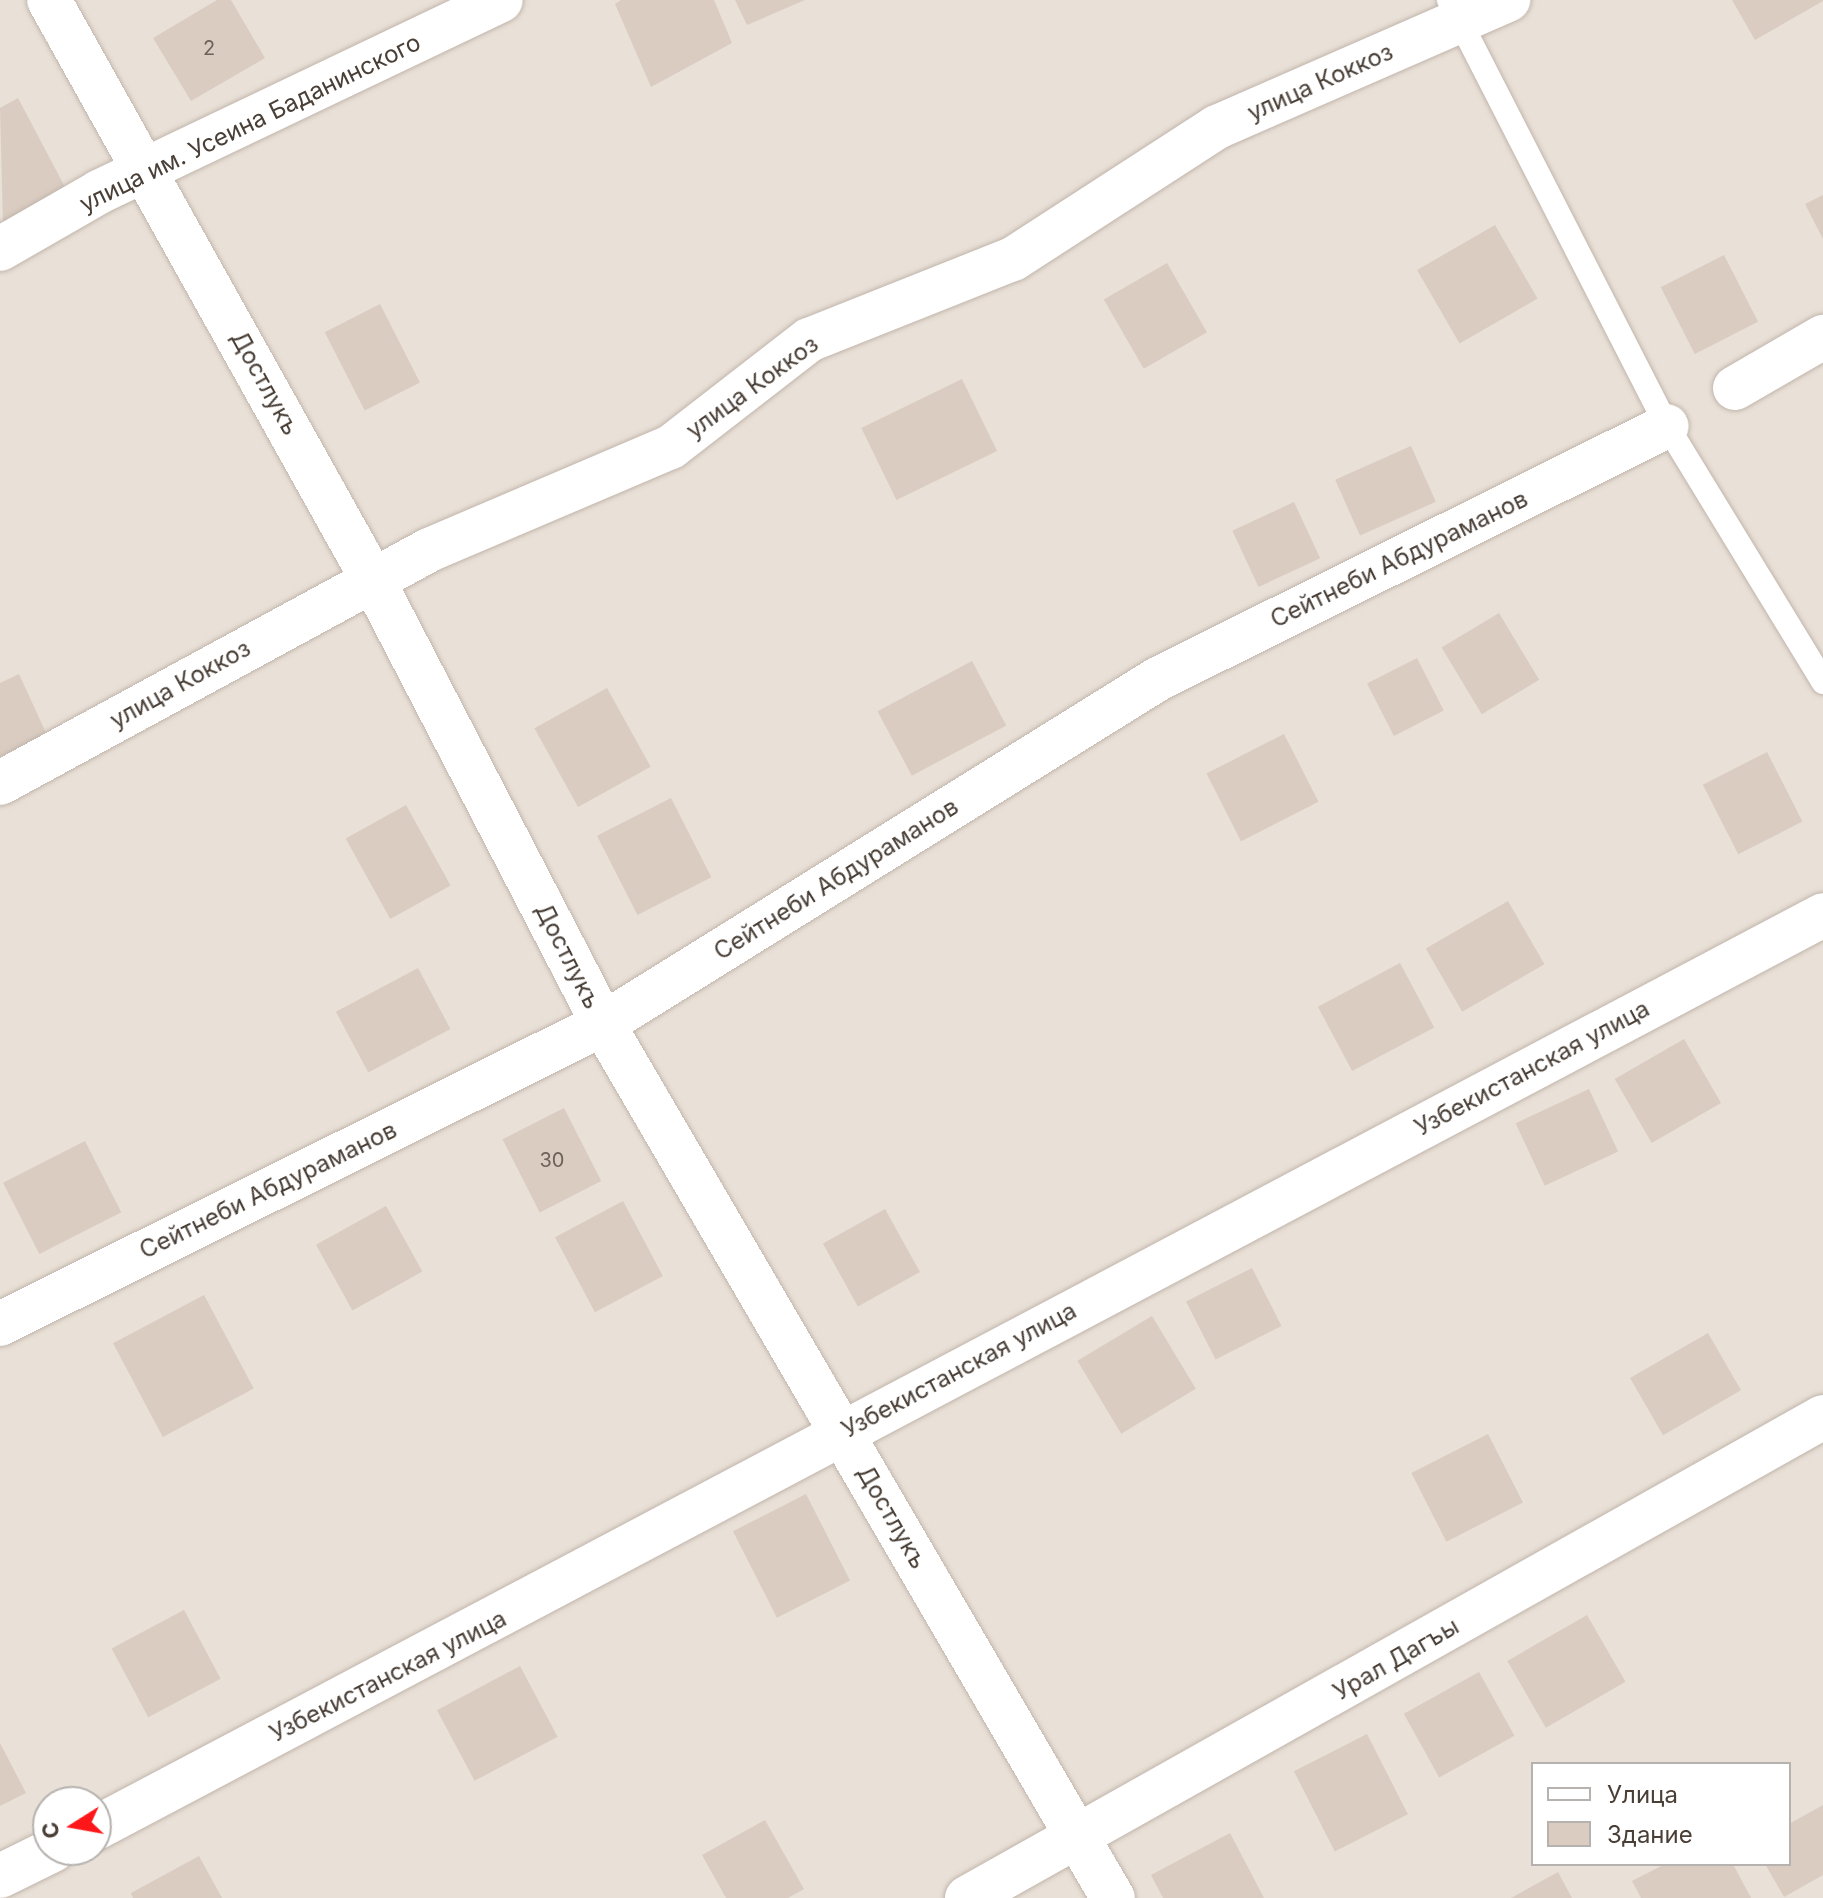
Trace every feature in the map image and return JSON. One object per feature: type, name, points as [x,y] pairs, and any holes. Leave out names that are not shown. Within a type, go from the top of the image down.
[{"type":"street","name":"Достлукъ","points":[[49,0],[149,171],[375,584],[603,1024],[1113,1898]]},
{"type":"street","name":"улица им. Усеина Баданинского","points":[[0,249],[149,171],[501,0]]},
{"type":"street","name":"улица Коккоз","points":[[0,783],[320,607],[375,584],[429,550],[671,447],[809,340],[1013,259],[1217,127],[1455,11],[1508,0]]},
{"type":"street","points":[[1735,388],[1823,337]]},
{"type":"street","name":"Сейтнеби Абдураманов","points":[[0,1324],[603,1024],[1158,679],[1667,426]]},
{"type":"street","name":"Узбекистанская улица","points":[[112,1820],[473,1634],[843,1431],[1823,915]]},
{"type":"street","name":"Урал Дагъы","points":[[967,1898],[1079,1839],[1823,1417]]},
{"type":"street","points":[[0,1876],[32,1860]]},
{"type":"lane","points":[[1455,11],[1667,426],[1823,682]]},
{"type":"shaded area","points":[[0,0],[1823,0],[1823,1898],[0,1898]]},
{"type":"building","points":[[217,0],[231,0],[265,58],[191,101],[153,38]]},
{"type":"building","points":[[621,0],[714,0],[732,43],[651,87],[615,4]]},
{"type":"building","points":[[735,0],[805,0],[747,25]]},
{"type":"building","points":[[1732,0],[1823,0],[1823,1],[1755,40]]},
{"type":"building","points":[[18,98],[66,189],[3,223],[0,108]]},
{"type":"building","points":[[1823,195],[1823,239],[1805,204]]},
{"type":"building","points":[[1495,225],[1538,299],[1460,344],[1417,270]]},
{"type":"building","points":[[1724,255],[1758,322],[1695,354],[1661,287]]},
{"type":"building","points":[[1167,263],[1207,332],[1144,369],[1104,300]]},
{"type":"building","points":[[380,304],[420,382],[365,411],[325,332]]},
{"type":"building","points":[[962,379],[997,451],[896,500],[861,428]]},
{"type":"building","points":[[1411,446],[1436,502],[1360,535],[1335,480]]},
{"type":"building","points":[[1294,502],[1320,558],[1259,587],[1232,531]]},
{"type":"building","points":[[1499,613],[1539,680],[1482,714],[1442,648]]},
{"type":"building","points":[[1417,658],[1444,711],[1394,736],[1367,683]]},
{"type":"building","points":[[972,661],[1006,725],[912,776],[878,711]]},
{"type":"building","points":[[19,674],[47,735],[0,757],[0,683]]},
{"type":"building","points":[[607,688],[651,767],[578,807],[534,728]]},
{"type":"building","points":[[1284,734],[1319,802],[1241,841],[1206,773]]},
{"type":"building","points":[[1767,752],[1802,821],[1738,854],[1703,785]]},
{"type":"building","points":[[671,798],[711,877],[637,915],[597,836]]},
{"type":"building","points":[[406,805],[451,885],[390,919],[346,838]]},
{"type":"building","points":[[1508,901],[1544,964],[1462,1012],[1426,949]]},
{"type":"building","points":[[1400,963],[1434,1027],[1352,1071],[1318,1007]]},
{"type":"building","points":[[418,968],[450,1029],[368,1073],[336,1012]]},
{"type":"building","points":[[1684,1039],[1721,1103],[1652,1143],[1615,1079]]},
{"type":"building","points":[[1589,1089],[1618,1152],[1545,1186],[1516,1123]]},
{"type":"building","points":[[564,1108],[601,1181],[540,1212],[503,1139]]},
{"type":"building","points":[[85,1141],[121,1212],[39,1254],[3,1183]]},
{"type":"building","points":[[623,1201],[663,1276],[595,1312],[555,1237]]},
{"type":"building","points":[[386,1206],[422,1272],[352,1310],[316,1245]]},
{"type":"building","points":[[885,1209],[920,1272],[858,1306],[823,1243]]},
{"type":"building","points":[[1252,1268],[1282,1326],[1216,1360],[1186,1302]]},
{"type":"building","points":[[204,1295],[254,1389],[163,1437],[113,1343]]},
{"type":"building","points":[[1152,1316],[1196,1389],[1121,1434],[1077,1361]]},
{"type":"building","points":[[1708,1333],[1741,1390],[1663,1435],[1630,1378]]},
{"type":"building","points":[[1488,1434],[1523,1503],[1446,1542],[1411,1473]]},
{"type":"building","points":[[806,1494],[850,1580],[777,1618],[733,1531]]},
{"type":"building","points":[[184,1610],[221,1679],[148,1717],[112,1648]]},
{"type":"building","points":[[1587,1615],[1626,1682],[1546,1728],[1507,1661]]},
{"type":"building","points":[[520,1666],[558,1737],[475,1781],[437,1710]]},
{"type":"building","points":[[1479,1672],[1514,1736],[1439,1778],[1404,1714]]},
{"type":"building","points":[[1367,1734],[1408,1814],[1335,1851],[1294,1771]]},
{"type":"building","points":[[0,1743],[26,1793],[0,1806]]},
{"type":"building","points":[[1823,1805],[1823,1875],[1784,1897],[1766,1866],[1791,1866],[1791,1823]]},
{"type":"building","points":[[765,1820],[804,1889],[788,1898],[726,1898],[702,1855]]},
{"type":"building","points":[[1230,1833],[1264,1898],[1163,1898],[1151,1875]]},
{"type":"building","points":[[199,1856],[222,1898],[133,1898],[131,1893]]},
{"type":"building","points":[[1661,1866],[1734,1866],[1751,1898],[1641,1898],[1632,1881]]},
{"type":"building","points":[[1558,1872],[1572,1898],[1511,1898]]}]
